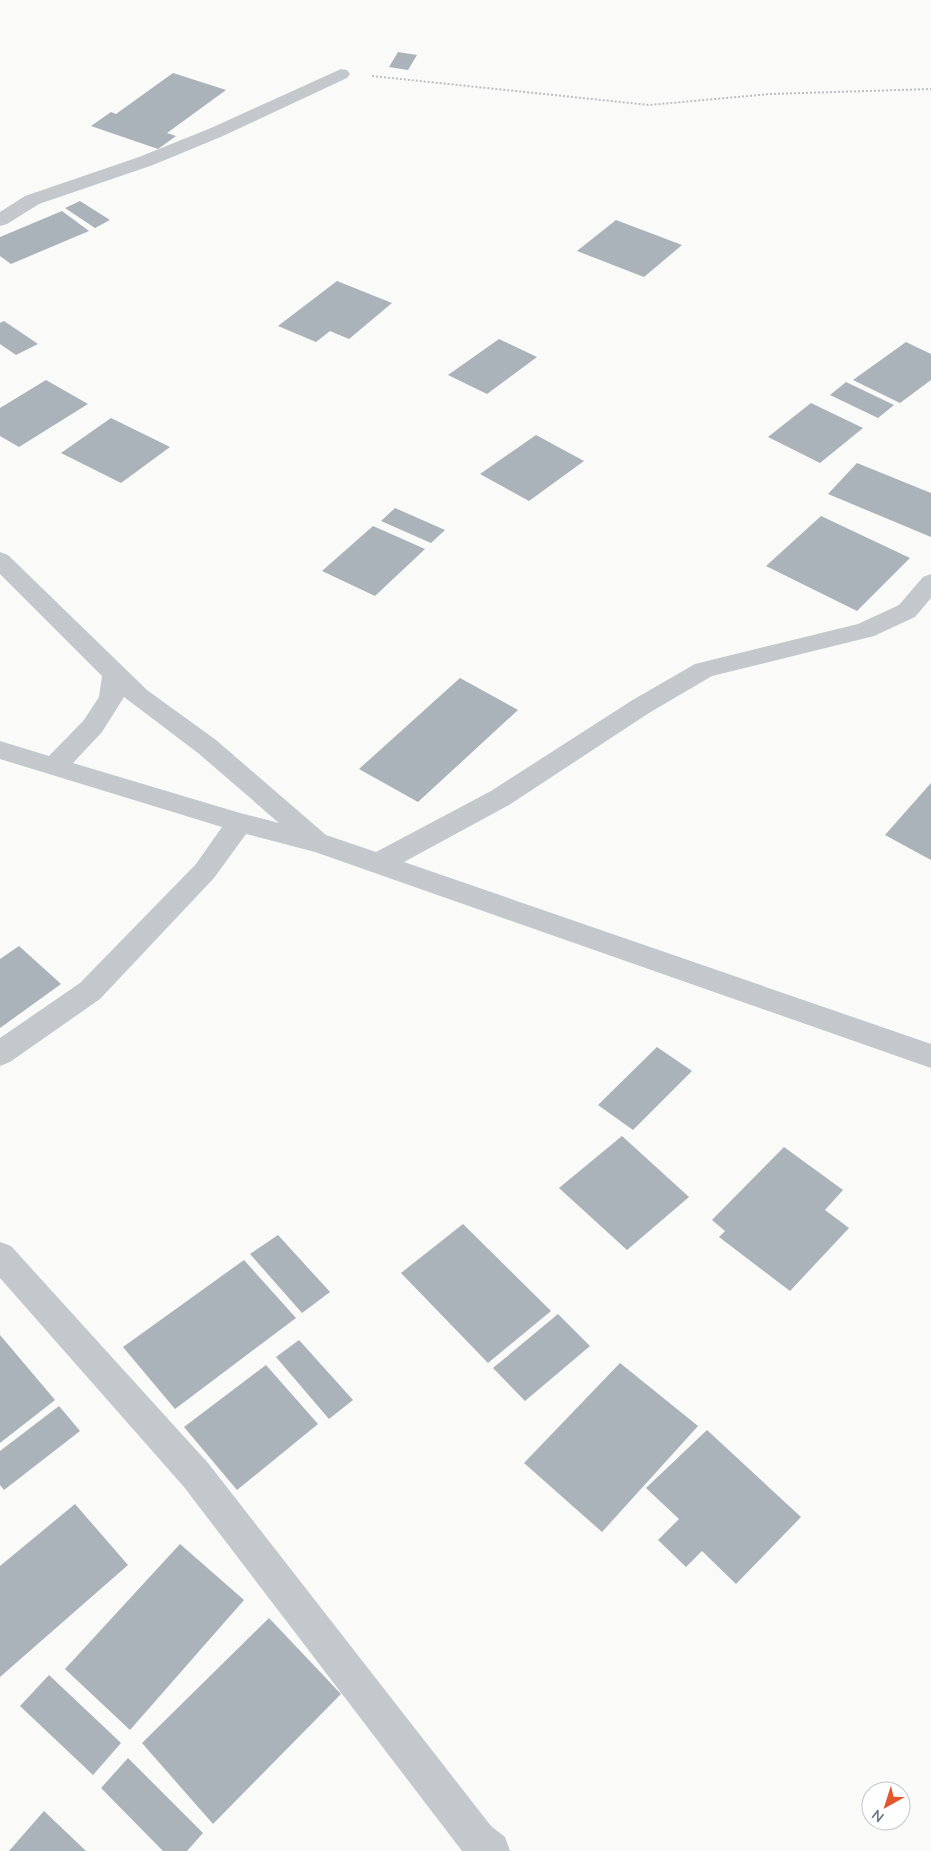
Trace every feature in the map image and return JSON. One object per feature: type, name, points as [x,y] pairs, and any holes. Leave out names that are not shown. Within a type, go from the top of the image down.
[{"type":"street","points":[[0,220],[32,200],[146,161],[217,132],[341,74]]},
{"type":"street","points":[[0,560],[138,696],[161,711],[234,768],[318,844]]},
{"type":"street","points":[[377,864],[500,798],[640,707],[704,670],[866,630],[907,611],[931,582]]},
{"type":"street","points":[[54,767],[93,726],[111,698],[115,674]]},
{"type":"street","points":[[0,750],[240,823],[318,844],[931,1056]]},
{"type":"street","points":[[0,1054],[90,991],[205,871],[240,823]]},
{"type":"street","points":[[0,1256],[196,1475],[477,1840],[491,1851]]},
{"type":"path","points":[[341,74],[450,83],[649,105],[770,94],[931,89]]},
{"type":"building","points":[[398,52],[417,55],[408,70],[389,67]]},
{"type":"building","points":[[173,73],[226,90],[167,133],[176,136],[158,149],[91,126],[111,112],[116,114]]},
{"type":"building","points":[[80,201],[110,220],[95,228],[65,208]]},
{"type":"building","points":[[62,211],[89,231],[11,264],[0,256],[0,237]]},
{"type":"building","points":[[616,220],[682,245],[644,277],[577,251]]},
{"type":"building","points":[[337,281],[392,303],[349,339],[330,331],[316,342],[278,326]]},
{"type":"building","points":[[4,321],[38,344],[16,355],[0,344],[0,323]]},
{"type":"building","points":[[499,339],[537,357],[487,394],[448,375]]},
{"type":"building","points":[[906,342],[931,354],[931,380],[900,403],[853,380]]},
{"type":"building","points":[[46,380],[88,404],[19,447],[0,436],[0,408]]},
{"type":"building","points":[[846,382],[894,405],[878,418],[830,395]]},
{"type":"building","points":[[811,403],[863,428],[820,463],[768,437]]},
{"type":"building","points":[[111,418],[170,447],[121,483],[61,453]]},
{"type":"building","points":[[536,435],[584,461],[529,501],[480,474]]},
{"type":"building","points":[[857,463],[931,493],[931,537],[828,494]]},
{"type":"building","points":[[395,508],[445,530],[431,543],[381,521]]},
{"type":"building","points":[[821,516],[910,558],[857,611],[766,566]]},
{"type":"building","points":[[373,526],[425,549],[375,596],[322,571]]},
{"type":"building","points":[[460,678],[518,710],[418,802],[359,769]]},
{"type":"building","points":[[931,783],[931,860],[885,835]]},
{"type":"building","points":[[19,946],[61,984],[0,1028],[0,959]]},
{"type":"building","points":[[657,1047],[692,1071],[633,1130],[598,1105]]},
{"type":"building","points":[[622,1136],[689,1197],[627,1250],[559,1188]]},
{"type":"building","points":[[784,1147],[843,1190],[825,1210],[849,1228],[790,1291],[719,1237],[725,1231],[712,1220]]},
{"type":"building","points":[[463,1224],[551,1311],[488,1363],[401,1273]]},
{"type":"building","points":[[278,1235],[330,1292],[302,1313],[250,1254]]},
{"type":"building","points":[[244,1260],[296,1318],[175,1409],[123,1347]]},
{"type":"building","points":[[558,1314],[590,1346],[525,1401],[493,1368]]},
{"type":"building","points":[[0,1335],[55,1400],[0,1443]]},
{"type":"building","points":[[299,1340],[353,1400],[329,1419],[276,1357]]},
{"type":"building","points":[[620,1363],[698,1426],[602,1532],[524,1463]]},
{"type":"building","points":[[266,1365],[318,1424],[237,1490],[184,1427]]},
{"type":"building","points":[[59,1406],[80,1431],[4,1490],[0,1485],[0,1451]]},
{"type":"building","points":[[707,1430],[801,1517],[736,1584],[702,1551],[686,1567],[658,1540],[679,1519],[646,1488]]},
{"type":"building","points":[[75,1504],[128,1565],[0,1677],[0,1566]]},
{"type":"building","points":[[180,1544],[244,1600],[130,1730],[65,1669]]},
{"type":"building","points":[[269,1618],[341,1694],[213,1824],[142,1743]]},
{"type":"building","points":[[49,1675],[121,1743],[93,1775],[20,1706]]},
{"type":"building","points":[[128,1758],[203,1833],[187,1851],[163,1851],[101,1788]]},
{"type":"building","points":[[44,1811],[86,1851],[9,1851]]}]
